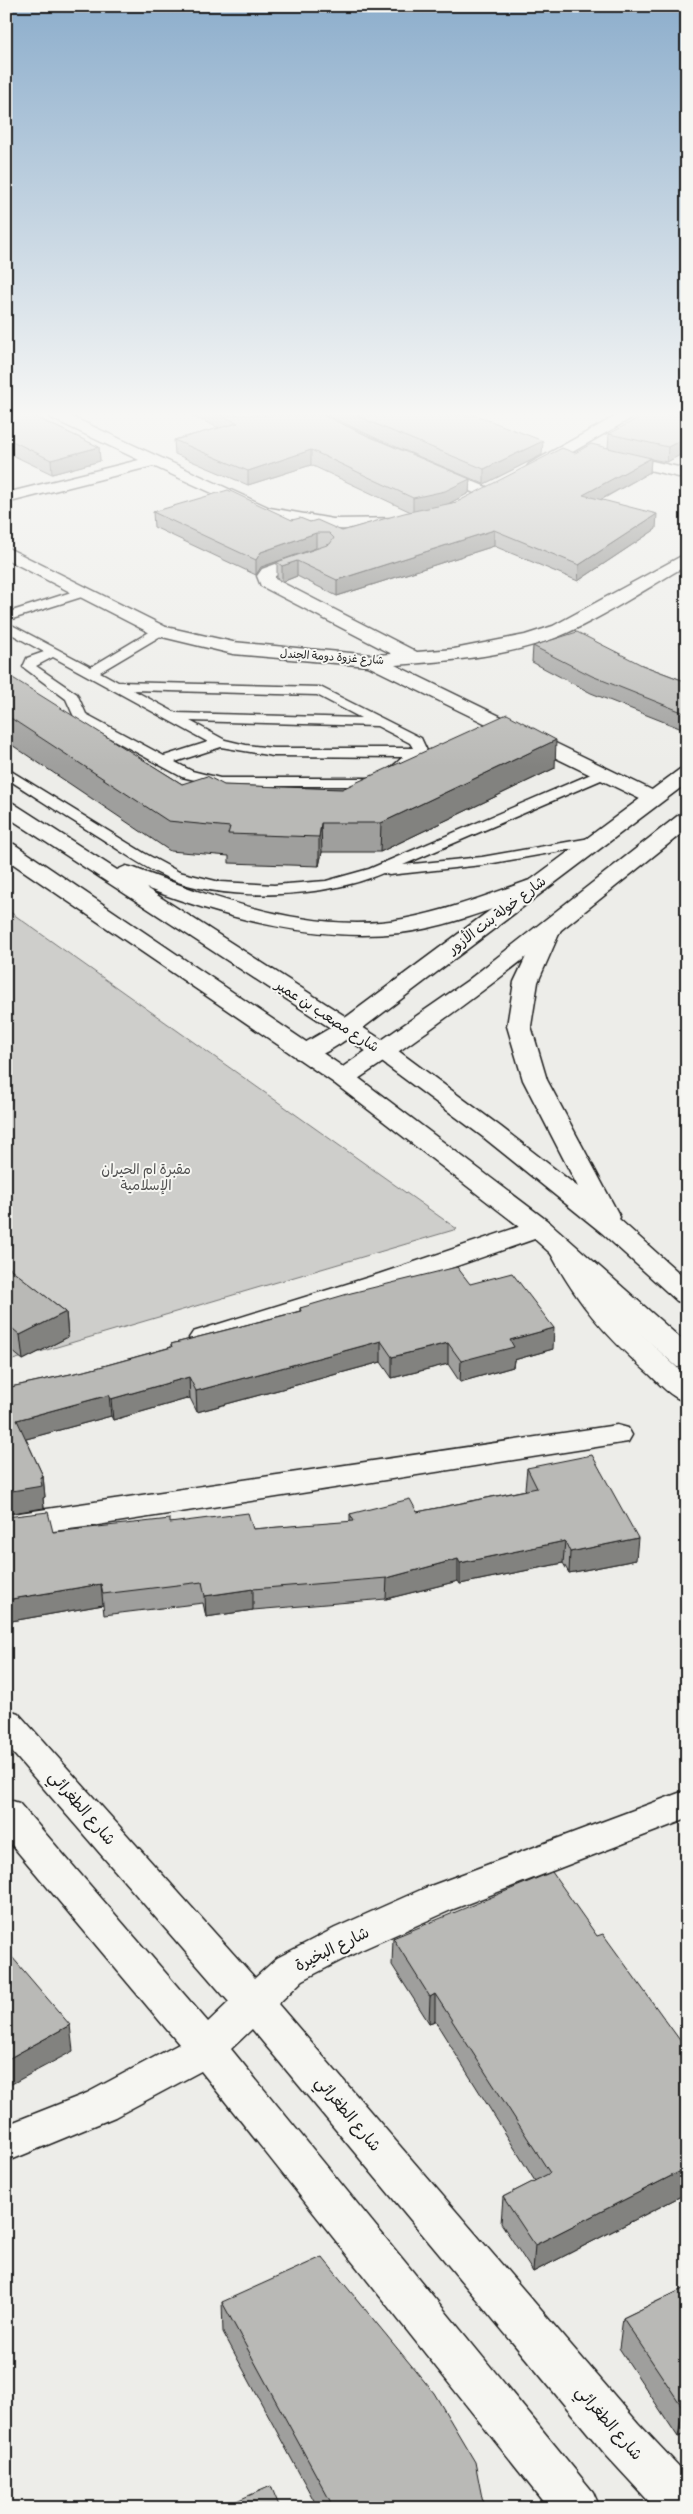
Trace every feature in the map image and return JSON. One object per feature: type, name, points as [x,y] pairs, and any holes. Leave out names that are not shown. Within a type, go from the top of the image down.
[{"type":"main road","name":"شارع غزوة دومة الجندل","points":[[6,552],[160,630],[233,648],[372,661],[416,659],[494,649],[559,630],[591,614],[687,558]]},
{"type":"main road","points":[[323,554],[273,570],[268,573],[265,579],[274,587],[416,659]]},
{"type":"main road","points":[[372,661],[487,725],[603,774],[653,798]]},
{"type":"main road","name":"شارع خولة بنت الأزور","points":[[305,1053],[346,1030],[687,773]]},
{"type":"main road","name":"شارع مصعب بن عمير","points":[[6,807],[346,1030],[384,1052],[492,1132],[612,1227],[687,1295]]},
{"type":"main road","points":[[343,1078],[384,1052],[551,927],[687,818]]},
{"type":"main road","points":[[6,848],[343,1078],[539,1228],[687,1360]]},
{"type":"main road","points":[[76,854],[209,904],[304,925],[354,929],[401,926],[448,916],[538,885]]},
{"type":"main road","points":[[551,927],[526,982],[519,1026],[535,1080],[612,1227]]},
{"type":"main road","points":[[178,1346],[389,1280],[539,1228]]},
{"type":"main road","name":"شارع مصعب بن عمير","points":[[633,1248],[687,1278]]},
{"type":"main road","points":[[564,1252],[581,1285],[593,1301],[618,1328],[687,1393]]},
{"type":"main road","points":[[6,1526],[617,1435]]},
{"type":"main road","name":"شارع الطغرائي","points":[[6,1722],[253,2002],[622,2439],[686,2508]]},
{"type":"main road","name":"شارع البخيرة","points":[[6,2144],[101,2105],[206,2048],[290,1969],[348,1939],[438,1899],[687,1804]]},
{"type":"main road","points":[[6,1813],[206,2048],[577,2508]]},
{"type":"lane","points":[[6,617],[84,592]]},
{"type":"lane","points":[[6,626],[220,743],[266,752],[416,754],[438,748]]},
{"type":"lane","points":[[92,672],[160,630]]},
{"type":"lane","points":[[55,652],[32,661],[29,667],[72,697],[80,716],[196,778],[220,782],[352,783],[384,780],[420,749],[416,741],[328,694],[312,690],[117,686]]},
{"type":"lane","points":[[174,717],[381,722]]},
{"type":"lane","points":[[163,761],[220,743]]},
{"type":"lane","points":[[6,772],[139,856],[174,875],[220,887],[274,890],[328,885],[374,872],[603,774]]},
{"type":"lane","points":[[220,782],[230,791],[243,796]]},
{"type":"lane","points":[[337,796],[352,783]]},
{"type":"lane","points":[[374,872],[451,866],[596,841]]},
{"type":"green space","name":"مقبرة ام الحيران الإسلامية","points":[[6,909],[457,1229],[6,1362]]},
{"type":"building","points":[[197,532],[487,532],[337,580],[297,561],[282,566],[277,562],[330,544],[334,538],[329,533],[316,533],[261,552],[256,560]]},
{"type":"building","points":[[500,532],[629,532],[579,565]]},
{"type":"building","points":[[577,632],[642,665],[687,682],[687,714],[592,676],[533,646]]},
{"type":"building","points":[[8,675],[182,784],[207,776],[224,785],[342,789],[507,714],[556,740],[381,823],[321,823],[319,837],[228,834],[230,827],[168,821],[6,715],[6,676]]},
{"type":"building","points":[[6,1266],[66,1312],[20,1335],[6,1323]]},
{"type":"building","points":[[457,1267],[470,1284],[512,1273],[554,1328],[510,1340],[514,1347],[461,1361],[448,1343],[392,1357],[381,1341],[196,1391],[189,1377],[111,1399],[109,1395],[17,1420],[43,1476],[40,1477],[42,1486],[6,1492],[6,1388],[89,1370],[172,1347],[171,1344],[301,1311],[300,1308],[351,1293]]},
{"type":"building","points":[[592,1455],[638,1538],[570,1552],[565,1541],[460,1563],[458,1559],[387,1578],[253,1589],[205,1596],[202,1582],[103,1594],[101,1584],[6,1600],[6,1517],[48,1512],[53,1532],[170,1519],[170,1523],[248,1513],[253,1529],[354,1521],[350,1514],[410,1499],[417,1512],[537,1488],[527,1468]]},
{"type":"building","points":[[552,1872],[597,1936],[603,1934],[687,2050],[687,2168],[535,2245],[503,2197],[550,2173],[435,1994],[430,1997],[393,1938]]},
{"type":"building","points":[[6,1950],[70,2025],[6,2060]]},
{"type":"building","points":[[322,2257],[434,2393],[475,2462],[483,2503],[482,2508],[334,2508],[222,2302]]},
{"type":"building","points":[[687,2287],[687,2406],[683,2408],[623,2318]]},
{"type":"building","points":[[271,2486],[280,2508],[220,2508]]}]
